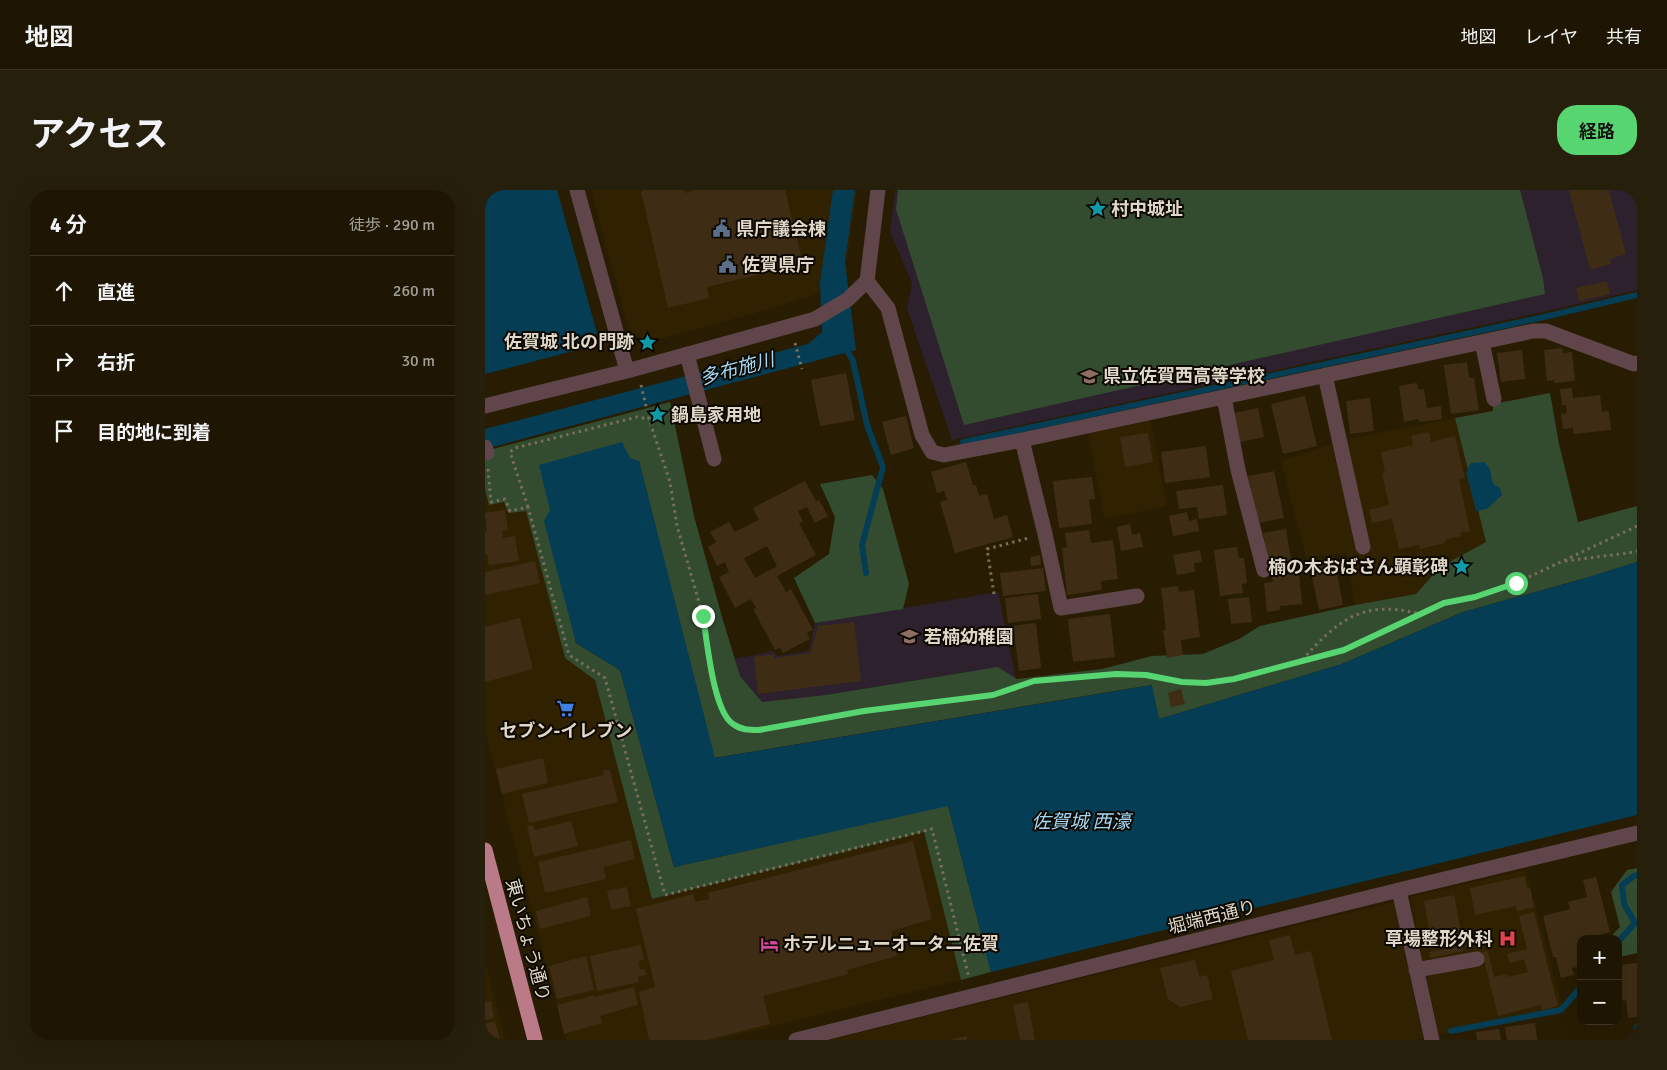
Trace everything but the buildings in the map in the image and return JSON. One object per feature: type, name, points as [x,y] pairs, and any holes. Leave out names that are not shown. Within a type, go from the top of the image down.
[{"type":"highway","name":"東いちょう通り","points":[[485,850],[491,897],[535,1040]]},
{"type":"street","points":[[577,190],[633,374]]},
{"type":"street","points":[[485,406],[688,361],[815,319],[847,300],[867,281],[878,190]]},
{"type":"street","points":[[867,281],[888,308],[922,435],[932,452],[944,455],[1533,331],[1546,331],[1634,364],[1637,363]]},
{"type":"street","points":[[1482,342],[1494,399]]},
{"type":"street","points":[[688,361],[714,458]]},
{"type":"street","points":[[1325,375],[1363,546]]},
{"type":"street","points":[[1224,397],[1238,470],[1263,570]]},
{"type":"street","points":[[1022,440],[1061,608],[1137,596]]},
{"type":"street","name":"堀端西通り","points":[[796,1040],[812,1038],[1399,890],[1637,833]]},
{"type":"street","points":[[1399,890],[1432,1040]]},
{"type":"street","points":[[1416,970],[1477,959]]},
{"type":"path","points":[[794,337],[802,369]]},
{"type":"path","points":[[633,374],[670,482],[677,526],[703,616],[717,697],[723,712],[731,723],[743,730],[759,730],[864,711],[993,695],[1034,681],[1116,674],[1146,675],[1182,682],[1206,683],[1234,679],[1344,650],[1444,603],[1475,597],[1516,583],[1637,526]]},
{"type":"path","points":[[649,419],[637,417],[515,448],[510,452],[528,507],[569,655],[605,678],[665,895],[933,829],[973,996]]},
{"type":"path","points":[[486,450],[491,502],[505,499],[510,511],[528,507]]},
{"type":"path","points":[[994,594],[987,550],[1045,534]]},
{"type":"path","points":[[1562,561],[1637,551]]},
{"type":"path","points":[[1302,661],[1324,636],[1352,616],[1367,611],[1402,609],[1420,614]]},
{"type":"shaded area","name":"佐賀県庁","points":[[591,190],[857,190],[847,259],[841,272],[824,288],[814,295],[773,308],[657,340],[646,341],[629,330]]},
{"type":"shaded area","name":"県立佐賀西高等学校","points":[[895,190],[1637,190],[1637,290],[952,440],[907,309],[912,283],[890,232]]},
{"type":"shaded area","points":[[1455,418],[1486,542],[1440,567],[1416,594],[1355,605],[1347,553],[1306,558],[1281,461],[1347,439]]},
{"type":"shaded area","points":[[1150,420],[1167,506],[1105,519],[1088,434]]},
{"type":"shaded area","points":[[485,489],[490,504],[504,502],[508,513],[526,510],[565,658],[595,680],[652,899],[925,832],[961,980],[718,1040],[566,1040],[485,731]]},
{"type":"shaded area","name":"若楠幼稚園","points":[[998,592],[1016,679],[762,702],[740,676],[735,659],[773,651],[778,656],[809,651],[815,623]]},
{"type":"shaded area","points":[[1526,870],[1563,1010],[1439,1035],[1410,897]]},
{"type":"shaded area","points":[[1393,902],[1423,1038],[1413,1040],[830,1040]]},
{"type":"shaded area","points":[[485,963],[505,1040],[485,1040]]},
{"type":"green space","name":"県立佐賀西高等学校","points":[[898,190],[1520,190],[1543,278],[1545,294],[964,425],[896,209]]},
{"type":"green space","points":[[1550,393],[1559,444],[1578,522],[1637,506],[1637,562],[1463,612],[1342,664],[1159,719],[1151,685],[714,758],[639,461],[550,510],[576,643],[620,670],[674,867],[948,805],[991,972],[961,980],[924,832],[652,899],[595,680],[565,658],[526,511],[508,513],[504,502],[489,505],[485,489],[485,451],[670,402],[694,516],[740,676],[762,702],[826,695],[998,667],[1017,679],[1102,669],[1152,656],[1203,654],[1239,639],[1260,626],[1416,594],[1440,567],[1486,542],[1455,418],[1493,411],[1493,404]]},
{"type":"green space","points":[[872,475],[883,489],[909,584],[903,609],[815,623],[794,578],[829,554],[835,517],[820,484]]},
{"type":"green space","points":[[1637,868],[1637,953],[1622,957],[1622,935],[1612,935],[1620,927],[1611,892],[1627,870]]},
{"type":"water","points":[[485,190],[557,190],[597,333],[589,347],[485,374]]},
{"type":"water","name":"多布施川","points":[[833,190],[855,190],[845,261],[856,350],[485,449],[485,429],[808,344],[822,332],[820,283]]},
{"type":"water","name":"佐賀城 西濠","points":[[622,442],[630,458],[639,461],[715,758],[1152,685],[1159,719],[1342,664],[1463,612],[1637,562],[1637,815],[991,972],[948,806],[674,867],[620,670],[576,643],[544,521],[550,510],[539,465]]},
{"type":"water","points":[[1484,462],[1490,469],[1493,484],[1500,488],[1502,495],[1487,509],[1476,511],[1466,472],[1471,463]]},
{"type":"waterway","points":[[963,442],[1544,317],[1637,295]]},
{"type":"waterway","points":[[844,345],[853,361],[867,425],[883,467],[862,545],[866,573]]},
{"type":"waterway","points":[[1622,938],[1635,923],[1624,904],[1622,885],[1637,875]]},
{"type":"waterway","points":[[1451,1031],[1561,1010],[1577,992]]},
{"type":"waterway","points":[[1636,1040],[1637,1027]]},
{"type":"place","name":"村中城址","points":[[1097,209]]},
{"type":"place","name":"県庁議会棟","points":[[722,229]]},
{"type":"place","name":"佐賀県庁","points":[[728,265]]},
{"type":"place","name":"佐賀城 北の門跡","points":[[648,342]]},
{"type":"place","name":"県立佐賀西高等学校","points":[[1089,376]]},
{"type":"place","name":"鍋島家用地","points":[[657,415]]},
{"type":"place","name":"楠の木おばさん顕彰碑","points":[[1462,567]]},
{"type":"place","name":"若楠幼稚園","points":[[910,637]]},
{"type":"place","name":"セブン-イレブン","points":[[566,708]]},
{"type":"place","name":"草場整形外科","points":[[1507,939]]},
{"type":"place","name":"ホテルニューオータニ佐賀","points":[[769,944]]},
{"type":"route","points":[[703,616],[717,697],[723,712],[731,723],[743,730],[759,730],[864,711],[993,695],[1034,681],[1116,674],[1146,675],[1182,682],[1206,683],[1234,679],[1344,650],[1444,603],[1475,597],[1516,583]]}]
